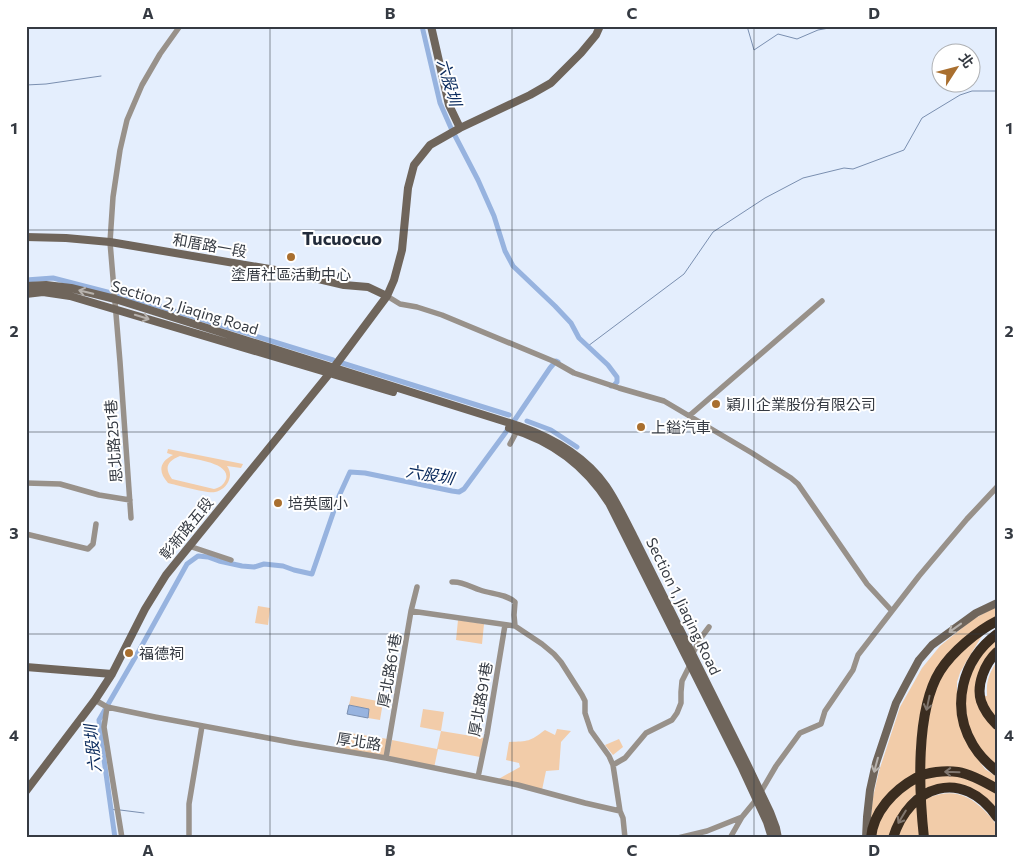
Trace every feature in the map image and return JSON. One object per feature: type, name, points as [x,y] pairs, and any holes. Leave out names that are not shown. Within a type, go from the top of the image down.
[{"type":"highway","points":[[924,838],[920,775],[922,730],[929,696],[940,672],[960,648],[980,630],[997,621]]},
{"type":"highway","points":[[997,634],[980,649],[967,670],[961,694],[961,709],[973,746],[997,771]]},
{"type":"highway","points":[[997,652],[986,666],[982,676],[980,691],[981,700],[997,725]]},
{"type":"highway","points":[[871,838],[877,815],[885,803],[917,777],[945,771],[959,772],[997,789]]},
{"type":"highway","points":[[893,838],[903,815],[916,799],[934,790],[946,787],[958,787],[974,794],[997,817]]},
{"type":"street","name":"思北路251巷","points":[[131,518],[110,242],[112,197],[127,120],[142,85],[160,54],[180,26]]},
{"type":"street","points":[[431,26],[449,105],[460,128]]},
{"type":"street","name":"彰新路五段","points":[[26,791],[95,700],[112,674],[145,609],[166,575],[331,371],[387,296],[394,280],[402,250],[408,188],[414,165],[430,145],[451,132],[530,95],[551,83],[581,53],[596,35],[600,26]]},
{"type":"street","name":"和厝路一段","points":[[26,236],[110,242],[293,274],[344,285],[368,287],[387,296]]},
{"type":"street","name":"Section 2, Jiaqing Road","points":[[26,286],[46,285],[115,295],[331,371]]},
{"type":"street","name":"Section 2, Jiaqing Road","points":[[26,294],[43,292],[70,296],[331,371]]},
{"type":"street","points":[[387,296],[400,304],[442,315],[556,363],[574,373],[664,401],[767,463],[798,484],[867,584],[891,610]]},
{"type":"street","points":[[689,416],[822,301]]},
{"type":"street","points":[[331,371],[518,428],[510,444]]},
{"type":"street","name":"Section 1, Jiaqing Road","points":[[518,428],[554,440],[570,451],[589,466],[615,500],[760,792],[773,820],[778,838]]},
{"type":"street","name":"Section 1, Jiaqing Road","points":[[518,428],[554,447],[575,462],[603,493],[619,520],[742,768],[767,822],[772,838]]},
{"type":"street","points":[[26,483],[60,484],[99,495],[130,500]]},
{"type":"street","points":[[730,838],[776,766],[800,733],[821,724],[826,710],[853,670],[858,655],[891,610],[997,487]]},
{"type":"street","points":[[26,534],[88,549],[93,544],[96,524]]},
{"type":"street","points":[[188,546],[231,560]]},
{"type":"street","points":[[452,582],[511,598],[515,602],[515,626]]},
{"type":"street","name":"厚北路61巷","points":[[386,758],[417,587]]},
{"type":"street","points":[[866,838],[869,799],[876,763],[896,703],[919,660],[932,645],[976,613],[997,603]]},
{"type":"street","points":[[412,612],[515,626],[554,654],[582,695],[591,731],[613,765],[625,838]]},
{"type":"street","name":"厚北路91巷","points":[[478,777],[505,625]]},
{"type":"street","points":[[613,765],[625,758],[646,733],[672,720],[677,713],[681,703],[682,681],[700,639],[709,627]]},
{"type":"street","points":[[26,667],[112,674]]},
{"type":"street","name":"厚北路","points":[[95,700],[107,707],[294,743],[386,758],[518,785],[585,804],[620,811]]},
{"type":"street","points":[[107,707],[104,728],[122,838]]},
{"type":"street","points":[[190,838],[189,804],[202,726]]},
{"type":"street","points":[[678,838],[707,831],[742,817]]},
{"type":"shaded area","points":[[168,449],[243,464],[241,468],[227,466],[230,476],[225,486],[217,491],[206,492],[168,483],[161,471],[165,461],[173,455],[167,453]],"holes":[[[180,456],[217,465],[226,473],[224,483],[214,489],[172,479],[168,471],[168,465],[172,460]]]},
{"type":"shaded area","points":[[258,606],[270,608],[268,625],[255,623]]},
{"type":"shaded area","points":[[997,606],[997,617],[964,648],[985,631],[960,673],[957,682],[957,700],[974,754],[985,769],[997,777],[997,785],[948,768],[894,790],[869,834],[873,797],[879,771],[900,707],[922,668],[940,646],[972,620]]},
{"type":"shaded area","points":[[458,620],[484,624],[482,644],[456,640]]},
{"type":"shaded area","points":[[997,637],[997,648],[975,694],[987,696],[989,678],[997,661],[997,766],[988,759],[974,741],[967,722],[965,699],[968,679],[985,649]]},
{"type":"shaded area","points":[[351,696],[383,702],[380,720],[368,718],[369,709],[349,705]]},
{"type":"shaded area","points":[[423,709],[444,712],[441,731],[420,727]]},
{"type":"shaded area","points":[[557,729],[571,731],[561,742],[559,770],[546,771],[542,790],[495,781],[520,767],[519,763],[506,760],[509,742],[528,740],[545,730],[555,735]]},
{"type":"shaded area","points":[[441,731],[484,738],[480,757],[438,749],[434,768],[389,756],[392,740],[437,749]]},
{"type":"shaded area","points":[[344,732],[388,739],[386,756],[341,750]]},
{"type":"shaded area","points":[[619,739],[623,747],[613,755],[605,745]]},
{"type":"shaded area","points":[[939,775],[951,775],[973,780],[997,794],[997,812],[970,789],[925,791],[912,797],[907,805],[948,793],[966,797],[975,802],[993,820],[997,829],[997,838],[874,838],[882,815],[891,802],[905,790],[928,778]]},
{"type":"water","points":[[349,705],[369,709],[368,718],[347,714]]},
{"type":"waterway","name":"六股圳","points":[[422,26],[440,103],[494,216],[505,251],[513,266],[555,306],[571,323],[579,338],[608,365],[617,377],[617,382],[611,386]]},
{"type":"waterway","points":[[747,26],[754,50],[778,34],[797,39],[818,30],[840,26]]},
{"type":"waterway","points":[[26,85],[101,76]]},
{"type":"waterway","points":[[588,346],[684,274],[713,232],[765,198],[803,178],[844,168],[853,169],[904,150],[922,118],[960,95],[972,91],[997,91]]},
{"type":"waterway","points":[[26,280],[53,278],[142,301],[333,360]]},
{"type":"waterway","name":"六股圳","points":[[115,838],[99,720],[187,564],[198,556],[242,566],[254,567],[264,564],[283,566],[312,574],[339,496],[350,472],[365,473],[459,492],[464,489],[514,421],[550,368],[556,361],[558,362]]},
{"type":"waterway","points":[[342,363],[509,415]]},
{"type":"waterway","points":[[527,421],[551,430],[577,447]]},
{"type":"waterway","name":"六股圳","points":[[111,809],[116,810]]},
{"type":"waterway","points":[[120,810],[144,813]]},
{"type":"place","name":"塗厝社區活動中心","points":[[291,257]]},
{"type":"place","name":"穎川企業股份有限公司","points":[[716,404]]},
{"type":"place","name":"上鎰汽車","points":[[641,427]]},
{"type":"place","name":"培英國小","points":[[278,503]]},
{"type":"place","name":"福德祠","points":[[129,653]]},
{"type":"district","name":"Tucuocuo","points":[[342,238]]}]
